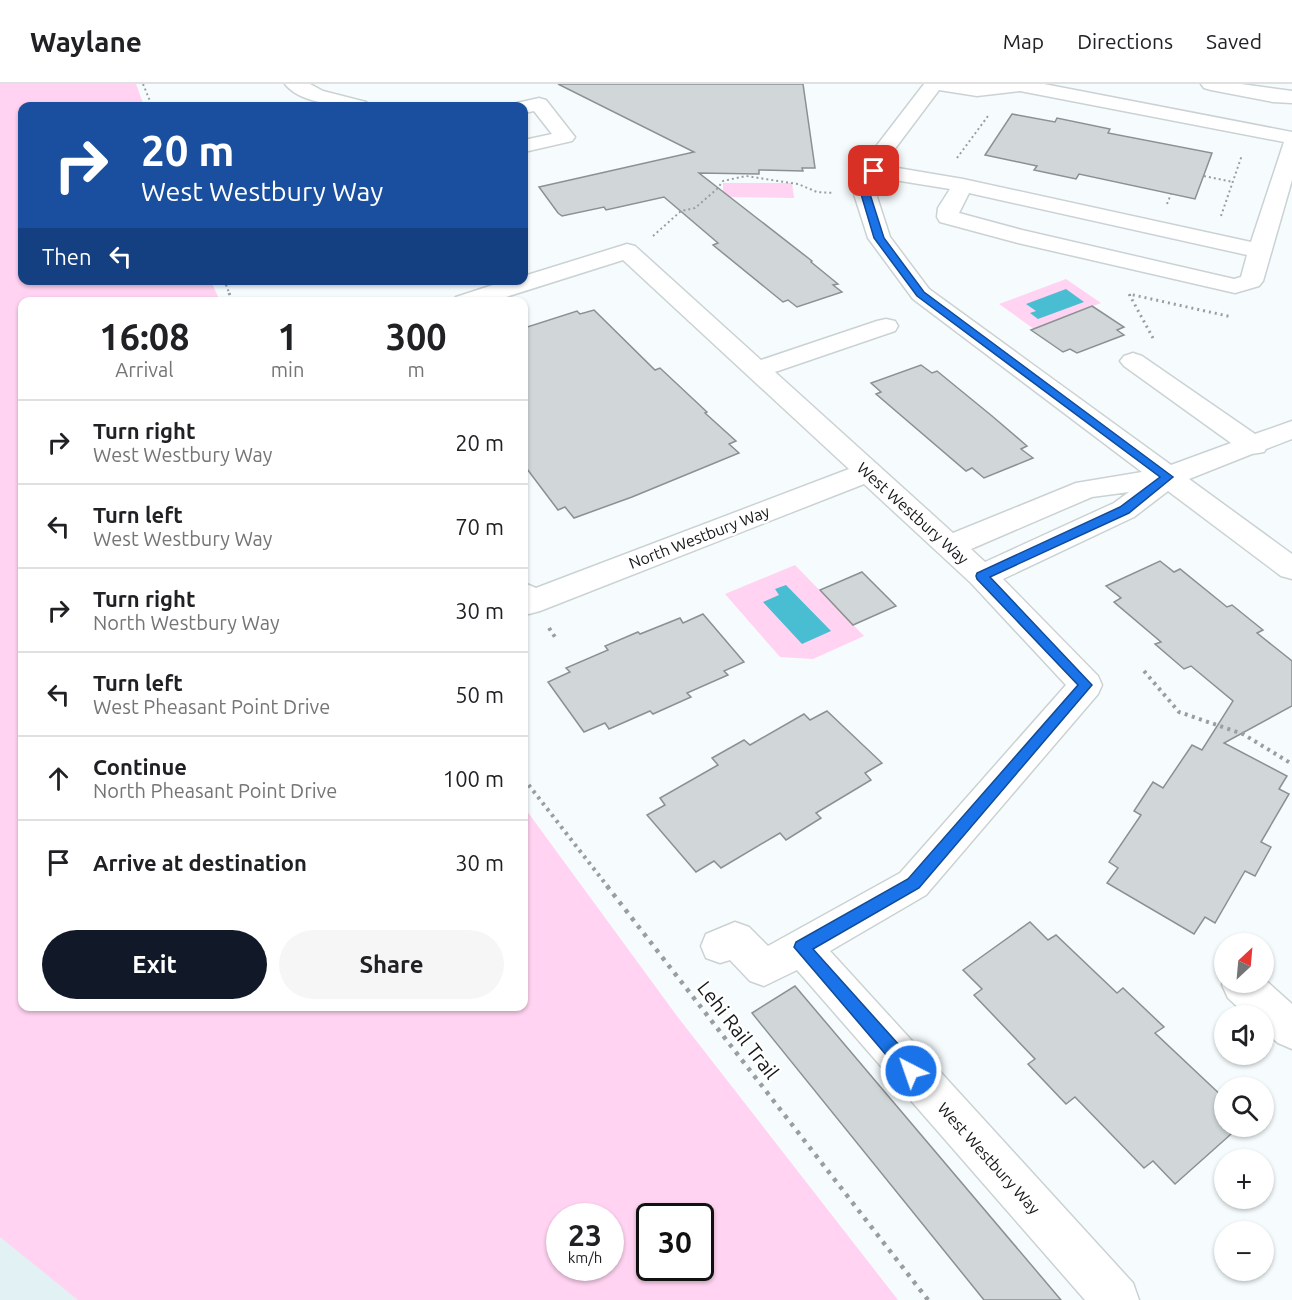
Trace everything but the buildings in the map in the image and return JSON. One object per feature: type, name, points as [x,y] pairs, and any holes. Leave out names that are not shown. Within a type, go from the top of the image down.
[{"type":"street","points":[[295,84],[316,95],[343,102]]},
{"type":"street","points":[[1292,138],[1020,85],[977,90],[935,84],[880,153],[865,194],[879,238],[921,294],[1292,568]]},
{"type":"street","points":[[1211,84],[1273,96],[1292,97]]},
{"type":"street","points":[[528,106],[539,104],[565,137],[528,145]]},
{"type":"street","points":[[963,185],[949,207],[948,217],[1018,237],[1235,286],[1251,281],[1292,145]]},
{"type":"street","points":[[874,171],[963,185],[1260,250]]},
{"type":"street","name":"West Westbury Way","points":[[528,281],[627,251],[982,576],[1086,685],[913,884],[802,947],[1116,1300]]},
{"type":"street","points":[[479,297],[514,285]]},
{"type":"street","points":[[757,370],[886,326]]},
{"type":"street","points":[[1133,361],[1254,446]]},
{"type":"street","points":[[950,546],[1086,489],[1167,477],[1254,446],[1292,429]]},
{"type":"street","name":"North Westbury Way","points":[[528,597],[868,472]]},
{"type":"street","points":[[982,576],[1124,510],[1167,477]]},
{"type":"street","points":[[720,946],[735,939],[764,968],[802,947]]},
{"type":"street","points":[[1251,993],[1292,1030]]},
{"type":"path","points":[[143,84],[150,102]]},
{"type":"path","points":[[952,164],[994,108]]},
{"type":"path","points":[[1220,221],[1243,154]]},
{"type":"path","points":[[652,237],[681,211],[694,208],[700,201],[711,196],[720,188],[723,181],[728,179],[746,176],[798,183],[818,192],[834,193]]},
{"type":"path","points":[[1204,176],[1233,182]]},
{"type":"path","points":[[1153,340],[1151,331],[1129,294],[1232,318]]},
{"type":"path","points":[[1144,671],[1179,712],[1243,734],[1292,764]]},
{"type":"path","name":"Lehi Rail Trail","points":[[528,784],[928,1300]]},
{"type":"shaded area","points":[[0,84],[136,84],[143,102],[18,102],[18,285],[213,285],[218,297],[18,297],[18,1011],[528,1011],[528,812],[677,1016],[898,1300],[78,1300],[0,1237]]},
{"type":"shaded area","points":[[723,183],[792,183],[794,198],[723,197]]},
{"type":"shaded area","points":[[1066,279],[1101,303],[1034,329],[999,304]]},
{"type":"shaded area","points":[[795,565],[864,636],[813,659],[780,657],[725,594]]},
{"type":"shaded area","points":[[0,1233],[114,1300],[0,1300]]},
{"type":"water","points":[[1066,289],[1084,302],[1038,319],[1030,313],[1036,311],[1026,304]]},
{"type":"water","points":[[786,585],[831,631],[802,644],[763,602],[779,595],[775,589]]},
{"type":"route","points":[[874,171],[865,194],[879,238],[921,294],[1167,477],[1124,510],[982,576],[1086,685],[913,884],[802,947],[911,1071]]}]
